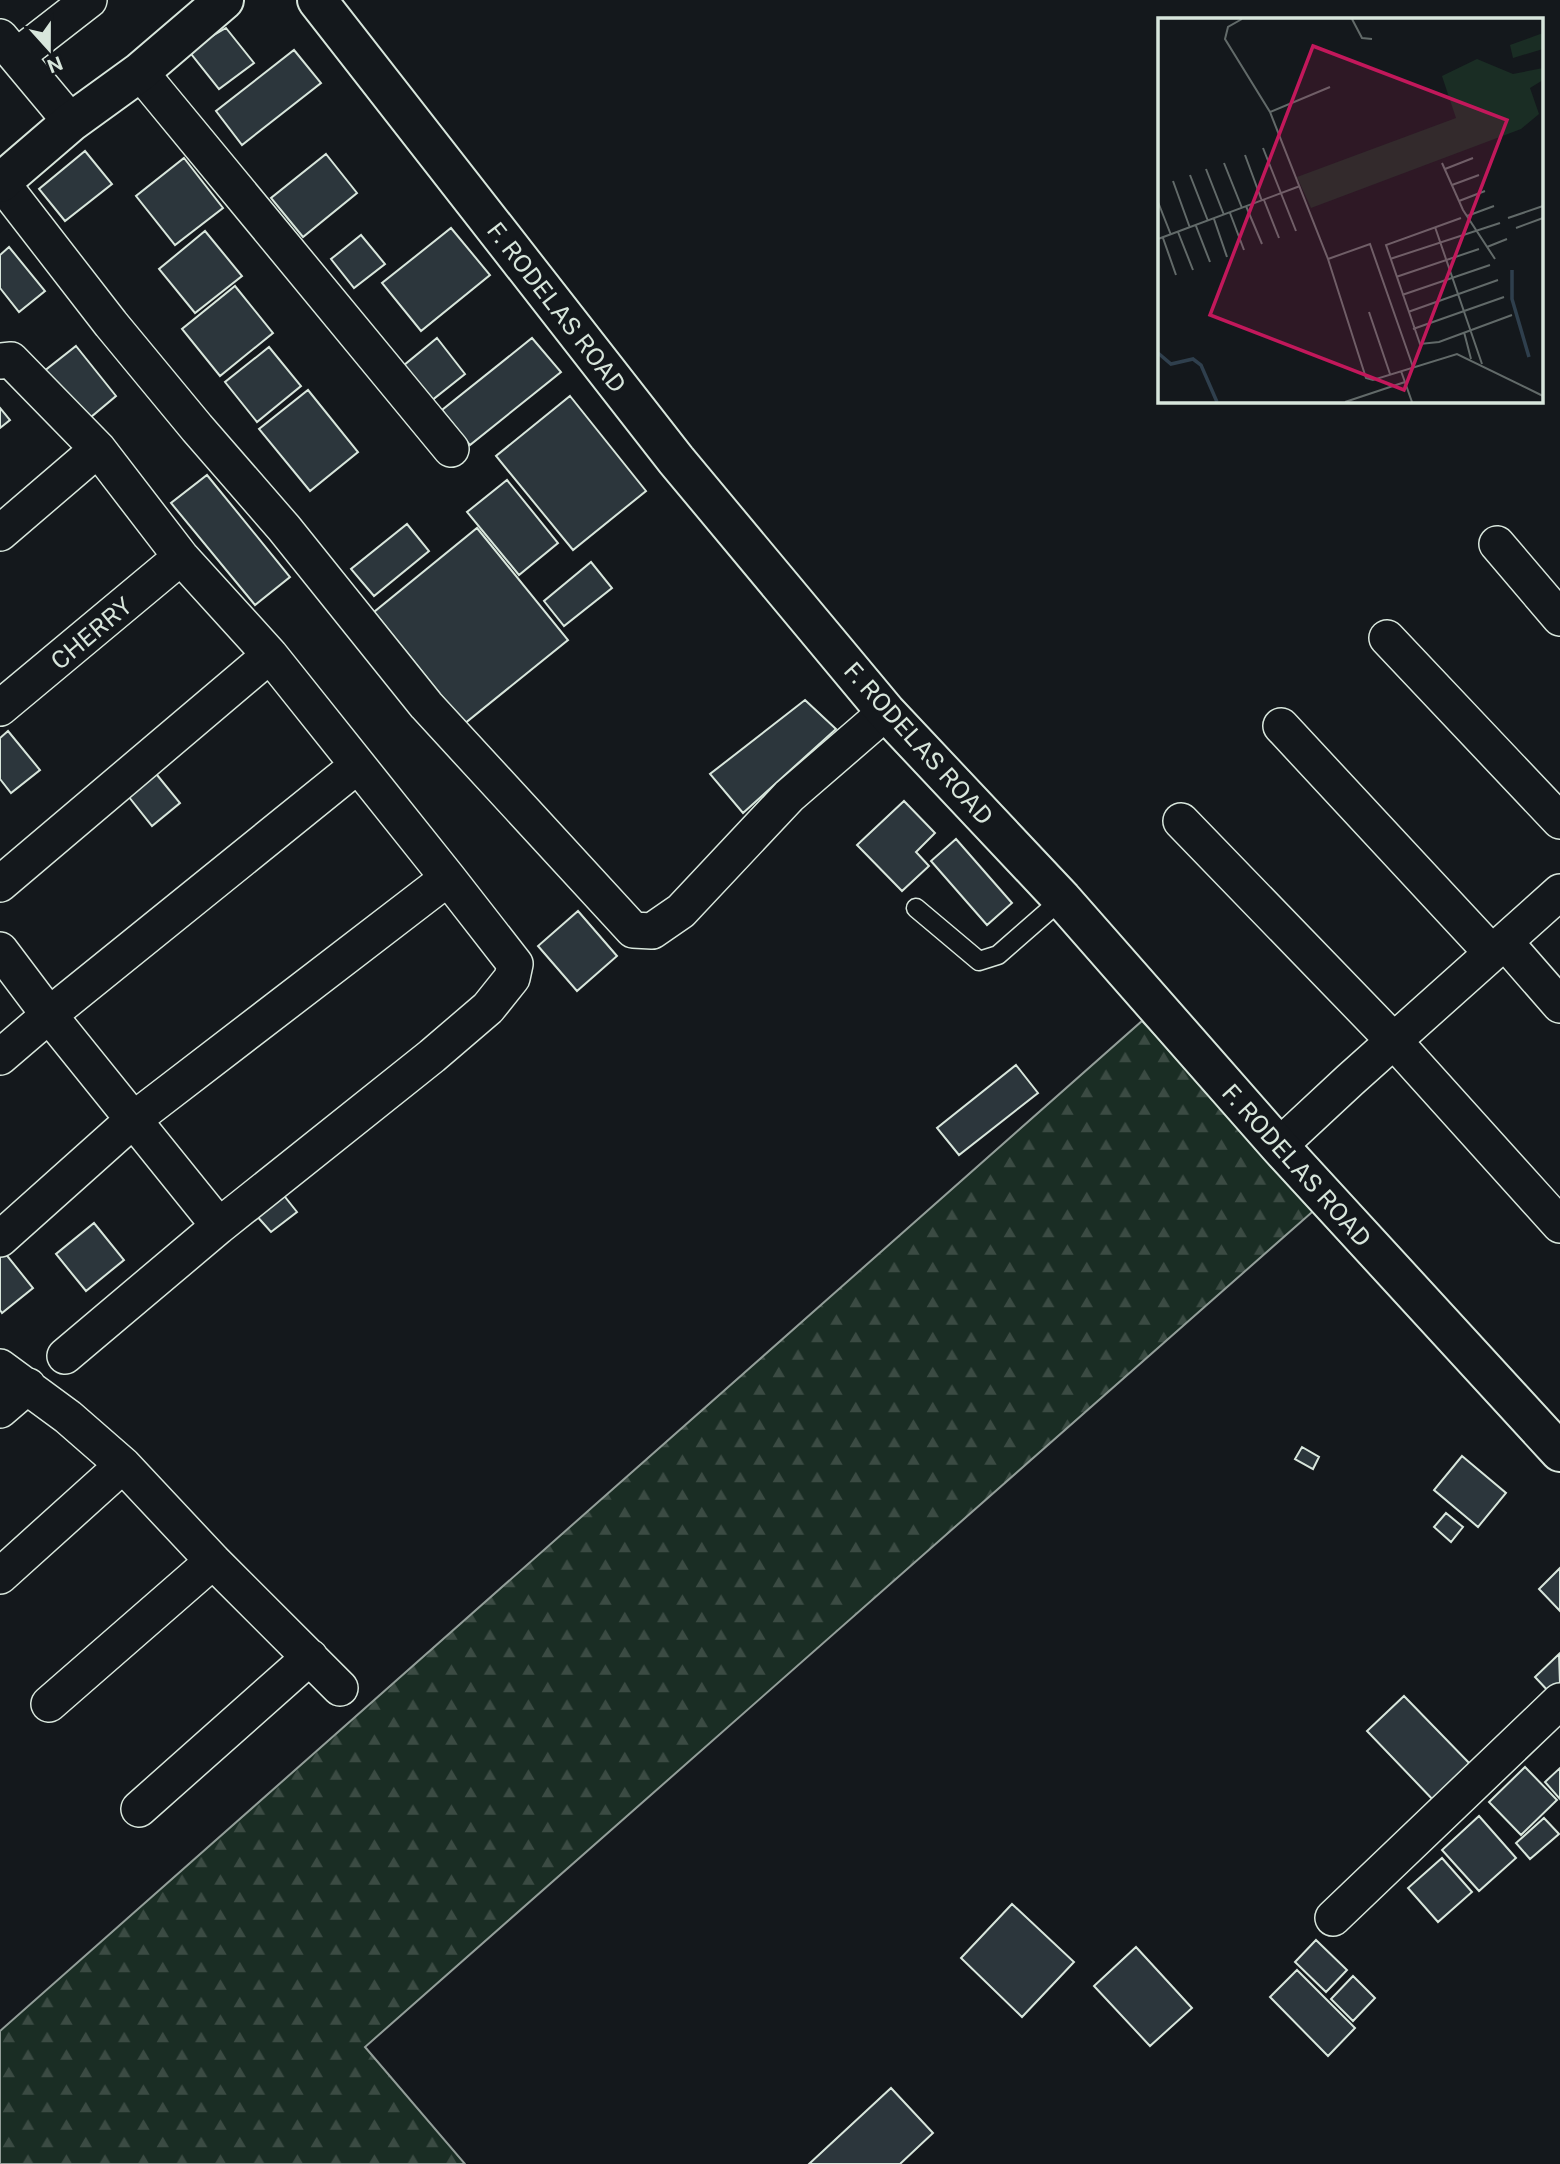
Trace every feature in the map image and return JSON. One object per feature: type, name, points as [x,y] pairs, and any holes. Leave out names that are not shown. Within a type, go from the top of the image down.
[{"type":"street","points":[[71,122],[8,46],[89,0]]},
{"type":"street","points":[[224,0],[140,72],[71,122],[1,183],[111,324],[284,528],[426,705],[634,930],[652,931],[681,911],[789,796],[886,712]]},
{"type":"street","name":"F. RODELAS ROAD","points":[[317,0],[676,460],[886,712],[1062,899],[1279,1146],[1560,1452]]},
{"type":"street","points":[[140,72],[451,449]]},
{"type":"street","points":[[0,361],[11,360],[98,449],[181,557],[270,655],[515,964],[512,978],[488,1008],[219,1226],[65,1356]]},
{"type":"street","points":[[0,533],[98,449]]},
{"type":"street","points":[[1497,544],[1560,618]]},
{"type":"street","name":"CHERRY","points":[[0,708],[181,557]]},
{"type":"street","points":[[1387,638],[1560,821]]},
{"type":"street","points":[[0,884],[270,655]]},
{"type":"street","points":[[1281,726],[1499,947],[1560,1005]]},
{"type":"street","points":[[0,1057],[49,1014],[357,766]]},
{"type":"street","points":[[1181,821],[1394,1041],[1560,1225]]},
{"type":"street","points":[[0,1239],[134,1120],[448,878]]},
{"type":"street","points":[[1279,1146],[1560,892]]},
{"type":"street","points":[[0,950],[219,1226]]},
{"type":"street","points":[[0,1410],[14,1376],[68,1417],[123,1465],[213,1561],[340,1688]]},
{"type":"street","points":[[0,1576],[123,1465]]},
{"type":"street","points":[[49,1704],[213,1561]]},
{"type":"street","points":[[139,1809],[310,1657]]},
{"type":"street","points":[[1333,1918],[1560,1701]]},
{"type":"lane","points":[[916,908],[979,961],[998,955],[1062,899]]},
{"type":"green space","points":[[1142,1021],[1319,1206],[365,2047],[465,2164],[0,2164],[0,2031]]},
{"type":"building","points":[[226,28],[254,63],[219,89],[188,50]]},
{"type":"building","points":[[294,50],[321,83],[242,145],[216,111]]},
{"type":"building","points":[[85,151],[112,184],[65,221],[39,189]]},
{"type":"building","points":[[326,154],[357,193],[303,237],[271,198]]},
{"type":"building","points":[[184,158],[223,208],[175,245],[136,196]]},
{"type":"building","points":[[451,228],[490,275],[421,331],[382,283]]},
{"type":"building","points":[[205,231],[242,276],[195,313],[159,269]]},
{"type":"building","points":[[361,235],[385,264],[354,288],[331,259]]},
{"type":"building","points":[[9,247],[45,291],[19,312],[0,288],[0,255]]},
{"type":"building","points":[[235,286],[273,333],[220,376],[182,329]]},
{"type":"building","points":[[437,338],[465,374],[431,401],[403,366]]},
{"type":"building","points":[[532,338],[561,372],[470,445],[442,410]]},
{"type":"building","points":[[76,346],[116,396],[85,422],[43,372]]},
{"type":"building","points":[[269,347],[301,386],[257,422],[225,382]]},
{"type":"building","points":[[308,390],[358,452],[310,491],[259,429]]},
{"type":"building","points":[[570,396],[646,491],[573,550],[496,456]]},
{"type":"building","points":[[0,408],[10,420],[0,428]]},
{"type":"building","points":[[207,475],[290,577],[255,605],[171,503]]},
{"type":"building","points":[[507,480],[558,543],[519,575],[467,512]]},
{"type":"building","points":[[407,524],[429,551],[374,596],[351,569]]},
{"type":"building","points":[[477,528],[568,640],[464,724],[374,612]]},
{"type":"building","points":[[591,562],[612,588],[564,626],[544,601]]},
{"type":"building","points":[[805,700],[836,729],[743,813],[710,774]]},
{"type":"building","points":[[8,731],[40,770],[11,793],[0,779],[0,738]]},
{"type":"building","points":[[153,770],[180,803],[152,826],[125,792]]},
{"type":"building","points":[[904,801],[935,833],[916,852],[929,866],[902,891],[857,845]]},
{"type":"building","points":[[956,839],[1012,903],[987,925],[931,861]]},
{"type":"building","points":[[578,911],[617,956],[577,991],[538,946]]},
{"type":"building","points":[[1016,1065],[1038,1093],[959,1155],[937,1128]]},
{"type":"building","points":[[274,1183],[297,1212],[271,1232],[247,1205]]},
{"type":"building","points":[[94,1223],[124,1260],[86,1291],[56,1254]]},
{"type":"building","points":[[0,1247],[33,1288],[2,1313],[0,1310]]},
{"type":"building","points":[[1302,1447],[1319,1457],[1313,1469],[1295,1459]]},
{"type":"building","points":[[1462,1456],[1506,1493],[1478,1527],[1434,1490]]},
{"type":"building","points":[[1446,1513],[1463,1527],[1451,1542],[1434,1527]]},
{"type":"building","points":[[1560,1568],[1560,1611],[1539,1589]]},
{"type":"building","points":[[1559,1654],[1560,1684],[1550,1693],[1535,1677]]},
{"type":"building","points":[[1404,1696],[1474,1768],[1437,1804],[1367,1731]]},
{"type":"building","points":[[1525,1767],[1557,1800],[1521,1835],[1489,1802]]},
{"type":"building","points":[[1560,1768],[1560,1799],[1545,1782]]},
{"type":"building","points":[[1479,1816],[1516,1858],[1479,1891],[1442,1850]]},
{"type":"building","points":[[1544,1818],[1559,1834],[1530,1859],[1516,1843]]},
{"type":"building","points":[[1442,1858],[1472,1892],[1438,1922],[1408,1888]]},
{"type":"building","points":[[1012,1904],[1074,1962],[1022,2017],[961,1958]]},
{"type":"building","points":[[1316,1940],[1347,1970],[1326,1992],[1295,1962]]},
{"type":"building","points":[[1136,1947],[1192,2008],[1150,2046],[1094,1986]]},
{"type":"building","points":[[1297,1970],[1355,2028],[1328,2056],[1270,1997]]},
{"type":"building","points":[[1353,1976],[1375,1998],[1353,2021],[1331,1999]]},
{"type":"building","points":[[891,2088],[933,2133],[900,2164],[809,2164]]}]
